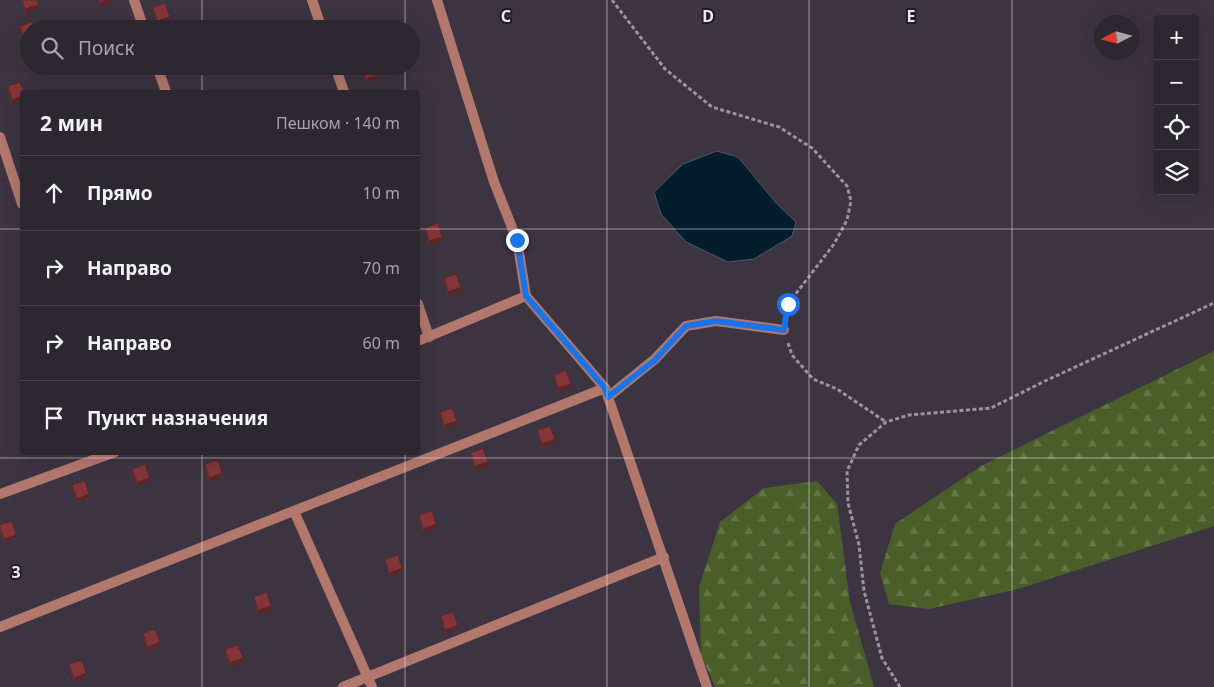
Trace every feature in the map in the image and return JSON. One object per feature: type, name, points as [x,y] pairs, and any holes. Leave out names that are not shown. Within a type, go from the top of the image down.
[{"type":"lane","points":[[134,0],[141,20]]},
{"type":"lane","points":[[312,0],[319,20]]},
{"type":"lane","points":[[437,0],[494,182],[517,240],[526,296],[606,393],[664,557],[707,687]]},
{"type":"lane","points":[[159,75],[165,90]]},
{"type":"lane","points":[[338,75],[343,90]]},
{"type":"lane","points":[[0,137],[20,198]]},
{"type":"lane","points":[[420,340],[526,296]]},
{"type":"lane","points":[[420,310],[429,337]]},
{"type":"lane","points":[[0,627],[606,393],[655,360],[686,326],[716,321],[784,330]]},
{"type":"lane","points":[[0,494],[107,455]]},
{"type":"lane","points":[[294,512],[369,682]]},
{"type":"lane","points":[[343,687],[369,682],[664,557]]},
{"type":"path","points":[[612,0],[665,69],[712,107],[779,127],[812,148],[847,186],[851,201],[847,220],[834,244],[788,304],[784,330],[792,355],[813,379],[837,389],[886,422]]},
{"type":"path","points":[[900,687],[882,658],[864,591],[859,545],[848,503],[847,471],[859,445],[886,422],[910,415],[991,408],[1214,303]]},
{"type":"green space","points":[[1214,351],[1214,526],[1018,589],[929,609],[889,604],[880,573],[895,524],[981,466]]},
{"type":"green space","points":[[817,481],[837,504],[850,602],[874,687],[715,687],[701,655],[699,587],[720,522],[764,488]]},
{"type":"water","points":[[717,151],[738,157],[777,204],[796,222],[792,236],[754,259],[728,262],[686,242],[661,214],[654,192],[683,164]]},
{"type":"building","points":[[22,0],[37,0],[38,5],[25,9]]},
{"type":"building","points":[[165,3],[170,17],[157,20],[153,7]]},
{"type":"building","points":[[364,75],[378,75],[366,79]]},
{"type":"building","points":[[20,82],[23,90],[20,90],[20,97],[12,100],[8,86]]},
{"type":"building","points":[[438,223],[442,237],[429,241],[425,228]]},
{"type":"building","points":[[456,274],[461,287],[448,292],[444,278]]},
{"type":"building","points":[[566,370],[571,384],[558,388],[554,375]]},
{"type":"building","points":[[452,408],[457,421],[444,425],[440,412]]},
{"type":"building","points":[[550,426],[555,439],[542,444],[537,430]]},
{"type":"building","points":[[483,448],[488,462],[475,466],[471,453]]},
{"type":"building","points":[[218,460],[222,473],[209,478],[205,464]]},
{"type":"building","points":[[145,464],[150,478],[137,482],[132,469]]},
{"type":"building","points":[[85,481],[89,494],[77,499],[72,485]]},
{"type":"building","points":[[432,511],[436,524],[423,529],[419,515]]},
{"type":"building","points":[[12,521],[16,535],[4,539],[0,525]]},
{"type":"building","points":[[398,555],[402,568],[389,573],[385,559]]},
{"type":"building","points":[[267,592],[271,606],[258,610],[254,597]]},
{"type":"building","points":[[453,612],[458,625],[445,630],[441,616]]},
{"type":"building","points":[[155,629],[160,642],[147,647],[143,633]]},
{"type":"building","points":[[238,645],[243,658],[230,663],[225,649]]},
{"type":"building","points":[[82,660],[86,673],[74,678],[69,664]]},
{"type":"route","points":[[517,240],[526,296],[605,388],[608,397],[655,360],[686,326],[716,321],[784,330],[788,304]]}]
